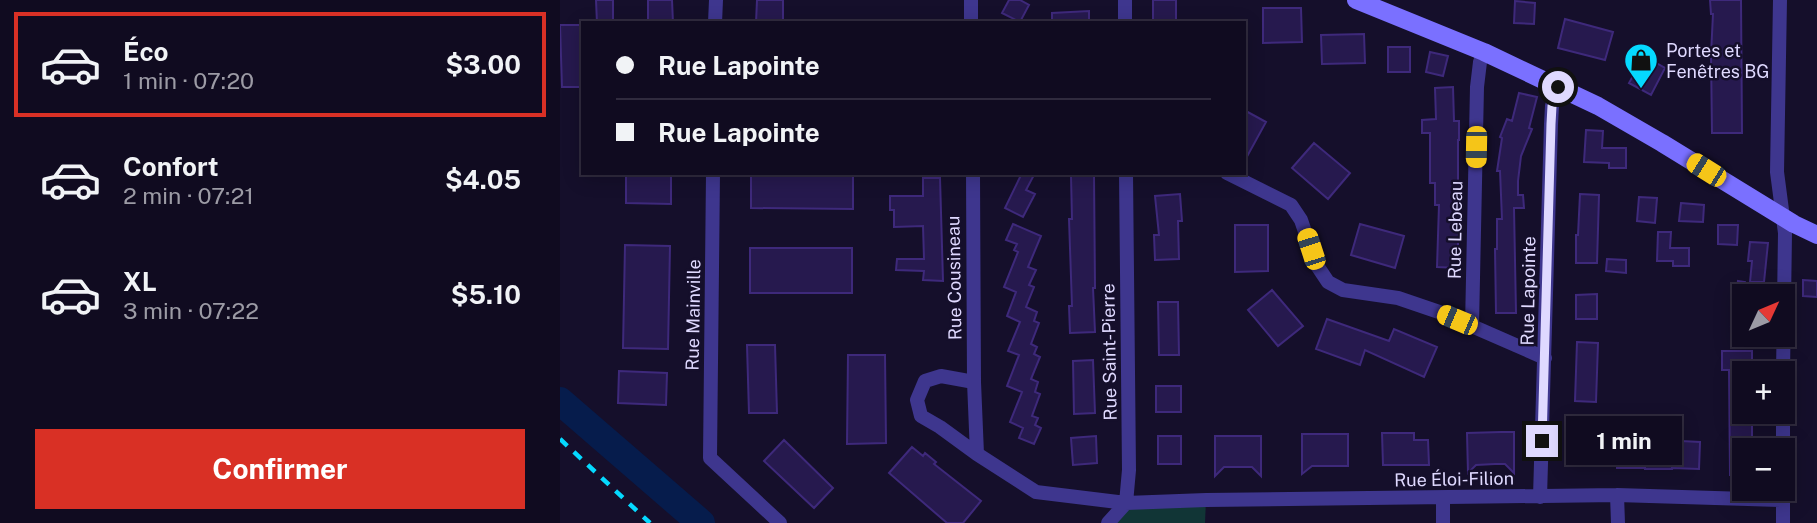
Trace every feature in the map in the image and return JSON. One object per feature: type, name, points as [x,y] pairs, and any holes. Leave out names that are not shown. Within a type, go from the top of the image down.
[{"type":"street","points":[[715,21],[716,0]]},
{"type":"street","points":[[971,0],[971,21]]},
{"type":"street","points":[[1125,0],[1125,21]]},
{"type":"street","points":[[1356,0],[1484,52],[1598,106],[1817,235]]},
{"type":"street","points":[[1780,0],[1777,172],[1785,239],[1783,361]]},
{"type":"street","name":"Rue Lebeau","points":[[1472,326],[1478,87],[1480,62],[1484,52]]},
{"type":"street","name":"Rue Lapointe","points":[[1540,497],[1551,124],[1552,106],[1558,87]]},
{"type":"street","name":"Rue Mainville","points":[[713,175],[710,458],[780,523]]},
{"type":"street","name":"Rue Cousineau","points":[[972,175],[977,454]]},
{"type":"street","name":"Rue Saint-Pierre","points":[[1126,175],[1129,470],[1126,503]]},
{"type":"street","points":[[1231,175],[1291,205],[1301,220],[1316,264],[1328,282],[1343,290],[1398,298],[1442,313],[1545,358]]},
{"type":"street","points":[[974,382],[941,376],[925,381],[917,400],[921,416],[1036,492],[1126,503]]},
{"type":"street","name":"Rue Éloi-Filion","points":[[1126,503],[1732,494]]},
{"type":"street","points":[[1617,495],[1618,523]]},
{"type":"street","points":[[1443,498],[1443,523]]},
{"type":"street","points":[[1783,501],[1783,523]]},
{"type":"street","points":[[1108,523],[1126,503]]},
{"type":"green space","points":[[1206,500],[1205,523],[1108,523],[1126,503]]},
{"type":"building","points":[[596,0],[613,0],[613,21],[597,21]]},
{"type":"building","points":[[648,0],[672,0],[673,21],[648,21]]},
{"type":"building","points":[[757,0],[783,0],[783,21],[756,21]]},
{"type":"building","points":[[1009,0],[1020,0],[1029,5],[1021,21],[1002,13]]},
{"type":"building","points":[[1153,0],[1176,0],[1176,21],[1153,21]]},
{"type":"building","points":[[1710,0],[1741,0],[1742,133],[1712,133],[1713,14]]},
{"type":"building","points":[[1515,1],[1535,3],[1534,24],[1514,23]]},
{"type":"building","points":[[1263,8],[1301,8],[1302,42],[1263,43]]},
{"type":"building","points":[[1089,11],[1089,21],[1052,21],[1052,13]]},
{"type":"building","points":[[1565,19],[1613,32],[1605,60],[1558,48]]},
{"type":"building","points":[[560,25],[580,25],[581,87],[562,87]]},
{"type":"building","points":[[1364,34],[1365,63],[1322,64],[1321,35]]},
{"type":"building","points":[[1388,47],[1410,47],[1410,72],[1388,72]]},
{"type":"building","points":[[1430,52],[1448,56],[1443,76],[1426,72]]},
{"type":"building","points":[[1644,56],[1665,68],[1651,95],[1629,83]]},
{"type":"building","points":[[1453,87],[1454,121],[1459,121],[1458,268],[1437,267],[1439,205],[1435,205],[1435,183],[1430,183],[1430,133],[1422,133],[1422,120],[1436,119],[1435,88]]},
{"type":"building","points":[[1519,93],[1537,97],[1529,128],[1532,129],[1521,156],[1518,181],[1518,195],[1523,195],[1524,208],[1514,208],[1516,313],[1496,313],[1495,249],[1497,219],[1502,219],[1500,171],[1497,171],[1500,137],[1507,119],[1512,121]]},
{"type":"building","points":[[1246,111],[1266,122],[1246,158]]},
{"type":"building","points":[[1586,130],[1603,131],[1602,148],[1626,148],[1626,168],[1609,168],[1609,163],[1584,162]]},
{"type":"building","points":[[1314,143],[1350,173],[1328,199],[1292,168]]},
{"type":"building","points":[[626,175],[671,175],[671,204],[626,203]]},
{"type":"building","points":[[751,175],[853,175],[853,209],[751,208]]},
{"type":"building","points":[[1021,175],[1034,175],[1026,190],[1035,194],[1023,217],[1005,208]]},
{"type":"building","points":[[1094,175],[1095,332],[1070,333],[1071,176]]},
{"type":"building","points":[[923,178],[940,178],[943,281],[923,280],[924,271],[896,270],[897,259],[924,259],[923,226],[894,227],[894,210],[890,210],[890,196],[923,196]]},
{"type":"building","points":[[1180,194],[1182,221],[1178,221],[1179,259],[1155,260],[1154,235],[1159,235],[1155,196]]},
{"type":"building","points":[[1580,194],[1599,195],[1597,263],[1576,263]]},
{"type":"building","points":[[1639,197],[1657,198],[1655,223],[1637,221]]},
{"type":"building","points":[[1681,203],[1704,205],[1703,222],[1679,221]]},
{"type":"building","points":[[1013,224],[1041,236],[1028,267],[1036,270],[1029,285],[1034,287],[1026,307],[1037,312],[1034,321],[1039,323],[1031,344],[1037,347],[1034,354],[1040,357],[1031,379],[1038,382],[1035,392],[1040,394],[1032,416],[1038,418],[1035,425],[1041,428],[1034,444],[1019,438],[1023,428],[1010,422],[1022,392],[1007,386],[1019,355],[1008,351],[1020,322],[1007,316],[1016,292],[1004,287],[1018,252],[1014,250],[1017,244],[1006,240]]},
{"type":"building","points":[[1360,224],[1404,236],[1395,268],[1351,255]]},
{"type":"building","points":[[1235,225],[1268,225],[1268,271],[1235,272]]},
{"type":"building","points":[[1718,225],[1738,225],[1737,245],[1718,244]]},
{"type":"building","points":[[1658,232],[1671,232],[1670,248],[1689,248],[1689,266],[1673,266],[1673,261],[1657,261]]},
{"type":"building","points":[[1750,242],[1768,243],[1764,282],[1750,282]]},
{"type":"building","points":[[625,245],[670,246],[668,349],[623,348]]},
{"type":"building","points":[[750,248],[852,248],[852,293],[750,293]]},
{"type":"building","points":[[1607,259],[1626,260],[1626,273],[1606,271]]},
{"type":"building","points":[[1803,280],[1817,281],[1817,297],[1803,296]]},
{"type":"building","points":[[1272,290],[1303,326],[1278,346],[1248,310]]},
{"type":"building","points":[[1597,294],[1597,319],[1576,319],[1576,295]]},
{"type":"building","points":[[1158,302],[1178,302],[1179,355],[1159,355]]},
{"type":"building","points":[[1327,319],[1389,341],[1394,329],[1437,347],[1424,377],[1365,350],[1360,365],[1316,349]]},
{"type":"building","points":[[1577,342],[1598,343],[1596,402],[1575,401]]},
{"type":"building","points":[[747,345],[775,345],[777,413],[749,413]]},
{"type":"building","points":[[1722,351],[1752,351],[1752,361],[1732,361],[1732,424],[1752,424],[1752,438],[1732,438],[1732,475],[1729,370],[1722,370]]},
{"type":"building","points":[[848,355],[885,355],[886,443],[847,444]]},
{"type":"building","points":[[1093,360],[1095,413],[1074,414],[1073,361]]},
{"type":"building","points":[[619,371],[667,373],[666,405],[618,403]]},
{"type":"building","points":[[1156,386],[1181,386],[1181,412],[1156,412]]},
{"type":"building","points":[[1514,432],[1514,473],[1505,464],[1495,464],[1476,465],[1468,473],[1467,433]]},
{"type":"building","points":[[1382,433],[1414,433],[1414,440],[1428,440],[1429,465],[1383,465]]},
{"type":"building","points":[[1302,434],[1348,434],[1348,466],[1312,466],[1302,474]]},
{"type":"building","points":[[1096,436],[1097,463],[1073,465],[1071,438]]},
{"type":"building","points":[[1158,436],[1181,436],[1181,464],[1158,464]]},
{"type":"building","points":[[1215,436],[1261,436],[1261,476],[1252,467],[1224,467],[1215,476]]},
{"type":"building","points":[[1587,436],[1600,436],[1600,440],[1635,440],[1635,443],[1700,442],[1699,469],[1617,468],[1617,465],[1578,464],[1578,441],[1587,441]]},
{"type":"building","points":[[784,440],[833,488],[814,508],[764,461]]},
{"type":"building","points":[[912,447],[923,456],[925,453],[936,462],[934,464],[981,501],[963,523],[947,523],[889,473]]},
{"type":"waterway","points":[[560,401],[701,523]]},
{"type":"railway","points":[[560,439],[650,523]]},
{"type":"place","name":"Portes et Fenêtres BG","points":[[1641,90]]},
{"type":"route","points":[[1542,441],[1551,124],[1552,106],[1558,87]]}]
